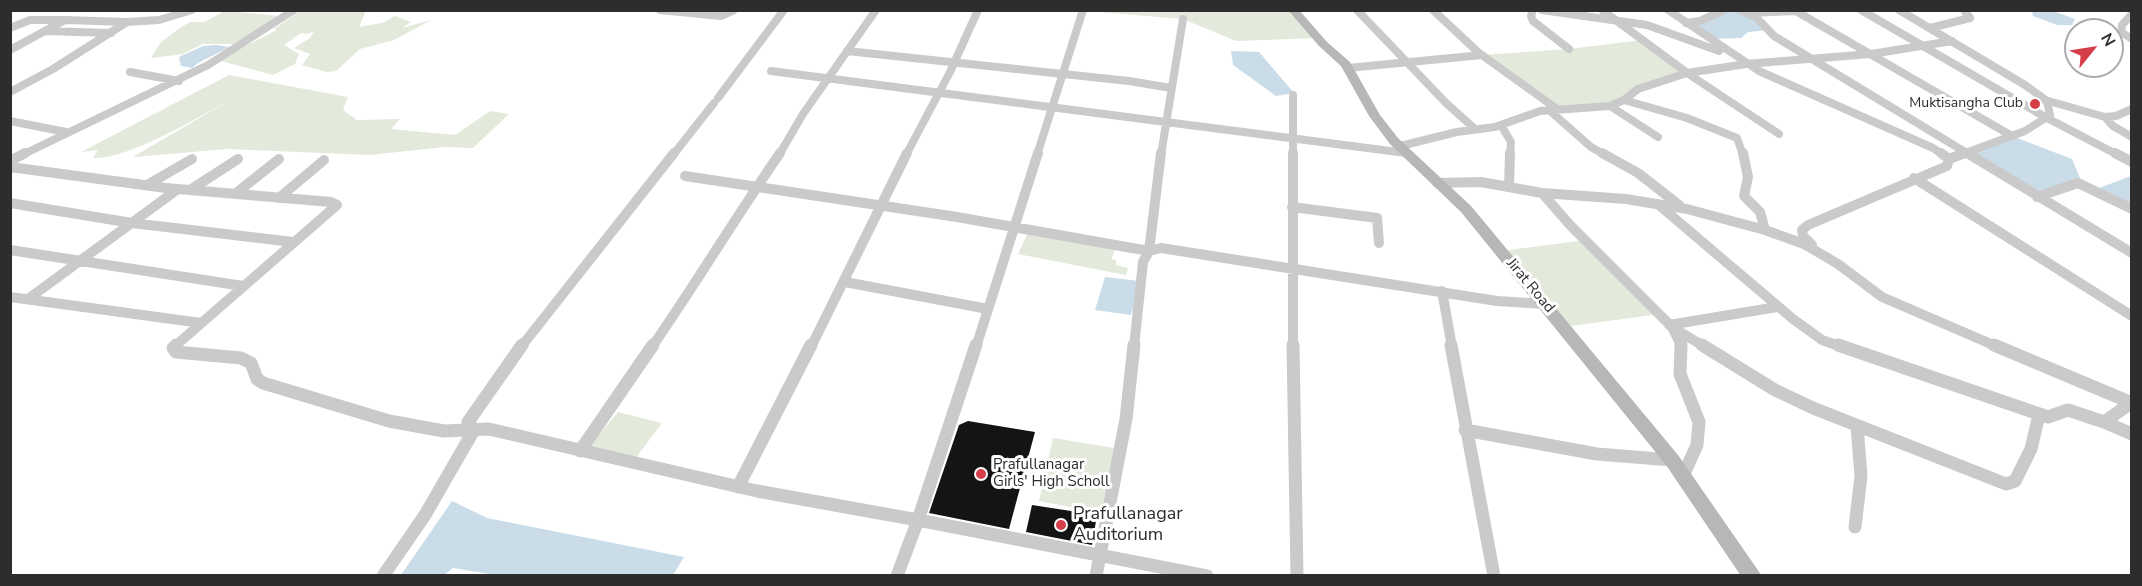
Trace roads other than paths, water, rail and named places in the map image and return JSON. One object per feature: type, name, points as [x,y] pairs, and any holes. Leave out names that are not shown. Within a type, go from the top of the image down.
[{"type":"main road","name":"Jirat Road","points":[[1293,10],[1348,69],[1375,116],[1403,149],[1466,209],[1672,460],[1752,576]]},
{"type":"street","points":[[10,28],[30,20],[159,21],[192,10]]},
{"type":"street","points":[[10,161],[66,132],[179,81],[294,10]]},
{"type":"street","points":[[660,10],[721,16],[734,10]]},
{"type":"street","points":[[474,430],[468,422],[514,356],[784,10]]},
{"type":"street","points":[[580,451],[704,272],[757,187],[876,10]]},
{"type":"street","points":[[738,487],[969,36],[978,10]]},
{"type":"street","points":[[897,576],[918,520],[988,309],[1083,10]]},
{"type":"street","points":[[1357,10],[1446,103],[1475,129]]},
{"type":"street","points":[[1433,10],[1482,55],[1553,110],[1591,147],[1638,172],[1669,198],[1687,209]]},
{"type":"street","points":[[1533,10],[1531,16],[1533,21],[1569,49]]},
{"type":"street","points":[[1542,10],[1666,30],[1738,59]]},
{"type":"street","points":[[1602,10],[1688,73],[1779,134]]},
{"type":"street","points":[[1668,10],[1746,64],[1933,148],[1949,159]]},
{"type":"street","points":[[1686,23],[1700,21],[1724,10]]},
{"type":"street","points":[[1740,10],[1749,13],[1794,11],[2012,136]]},
{"type":"street","points":[[1861,10],[2047,118],[2132,162]]},
{"type":"street","points":[[1899,10],[2025,85],[2045,100],[2050,107],[2050,115],[2047,118],[2012,136],[1949,159]]},
{"type":"street","points":[[1930,28],[1970,18],[1964,10]]},
{"type":"street","points":[[1749,13],[1774,36],[2132,253]]},
{"type":"street","points":[[2132,14],[2122,25],[2121,32],[2132,39]]},
{"type":"street","points":[[1095,576],[1126,419],[1143,262],[1149,251],[1183,19]]},
{"type":"street","points":[[10,50],[65,20]]},
{"type":"street","points":[[10,92],[112,33],[126,22]]},
{"type":"street","points":[[45,31],[112,33]]},
{"type":"street","points":[[771,71],[940,91],[1166,123],[1403,149],[1553,110],[1610,106],[1624,100],[1638,89],[1688,73],[1746,64],[1871,54],[1952,41]]},
{"type":"street","points":[[847,51],[1063,73],[1172,88]]},
{"type":"street","points":[[1348,69],[1482,55]]},
{"type":"street","points":[[130,72],[179,81]]},
{"type":"street","points":[[1293,95],[1292,268],[1297,576]]},
{"type":"street","points":[[1624,100],[1688,118],[1737,138],[1748,164],[1744,195],[1760,212],[1764,230]]},
{"type":"street","points":[[2045,100],[2105,117],[2132,110]]},
{"type":"street","points":[[1610,106],[1658,137]]},
{"type":"street","points":[[2105,117],[2113,126],[2132,137]]},
{"type":"street","points":[[10,121],[66,132]]},
{"type":"street","points":[[1501,125],[1511,142],[1509,187]]},
{"type":"street","points":[[146,185],[192,159]]},
{"type":"street","points":[[190,190],[238,159]]},
{"type":"street","points":[[235,194],[279,159]]},
{"type":"street","points":[[1949,159],[1947,166],[1914,178],[1802,230],[1803,236],[1822,254],[1869,288],[1902,307],[2131,403]]},
{"type":"street","points":[[279,198],[324,160]]},
{"type":"street","points":[[10,167],[178,189],[331,202],[337,205],[173,348],[177,352],[247,360],[251,363],[257,379],[263,383],[389,422],[444,431],[489,429],[738,487],[1207,576]]},
{"type":"street","points":[[685,176],[1014,227],[1149,251],[1161,248],[1497,301],[1545,304]]},
{"type":"street","points":[[1914,178],[2132,316]]},
{"type":"street","points":[[1437,183],[1469,181],[1542,193],[1657,203],[1764,230],[1822,254]]},
{"type":"street","points":[[2037,197],[2078,183],[2132,209]]},
{"type":"street","points":[[28,299],[178,189]]},
{"type":"street","points":[[1542,193],[1564,219],[1670,326],[1775,390],[1857,426],[2006,484],[2015,481],[2031,449],[2039,415]]},
{"type":"street","points":[[10,203],[132,223],[293,242]]},
{"type":"street","points":[[1657,203],[1777,307],[1822,340],[2039,415],[2054,416],[2068,410],[2132,434]]},
{"type":"street","points":[[1292,207],[1377,218],[1379,243]]},
{"type":"street","points":[[10,250],[243,286]]},
{"type":"street","points":[[845,282],[988,309]]},
{"type":"street","points":[[1442,291],[1494,576]]},
{"type":"street","points":[[10,297],[201,323]]},
{"type":"street","points":[[1670,326],[1777,307]]},
{"type":"street","points":[[1670,326],[1682,347],[1680,374],[1699,422],[1697,445],[1683,476]]},
{"type":"street","points":[[2104,422],[2131,403]]},
{"type":"street","points":[[1855,527],[1861,498],[1863,470],[1857,426]]},
{"type":"street","points":[[383,576],[424,515],[474,430]]},
{"type":"street","points":[[1466,430],[1598,454],[1672,460]]},
{"type":"water","points":[[1724,11],[1740,11],[1768,30],[1748,32],[1741,38],[1709,39],[1686,23]]},
{"type":"water","points":[[2032,11],[2053,11],[2072,18],[2064,18],[2064,25],[2057,25],[2033,16]]},
{"type":"water","points":[[203,46],[229,47],[192,68],[181,66],[179,57]]},
{"type":"water","points":[[1231,51],[1259,52],[1294,93],[1276,96],[1233,65]]},
{"type":"water","points":[[2012,136],[2072,159],[2083,185],[2037,197],[1966,153]]},
{"type":"water","points":[[2131,176],[2131,209],[2094,190]]},
{"type":"water","points":[[1105,277],[1140,281],[1131,315],[1095,310]]},
{"type":"water","points":[[452,501],[487,518],[684,557],[673,575],[502,576],[453,568],[444,575],[401,575]]},
{"type":"place","name":"Muktisangha Club","points":[[2035,104]]},
{"type":"place","name":"Prafullanagar Girls' High Scholl","points":[[981,474]]},
{"type":"place","name":"Prafullanagar Auditorium","points":[[1061,525]]}]
